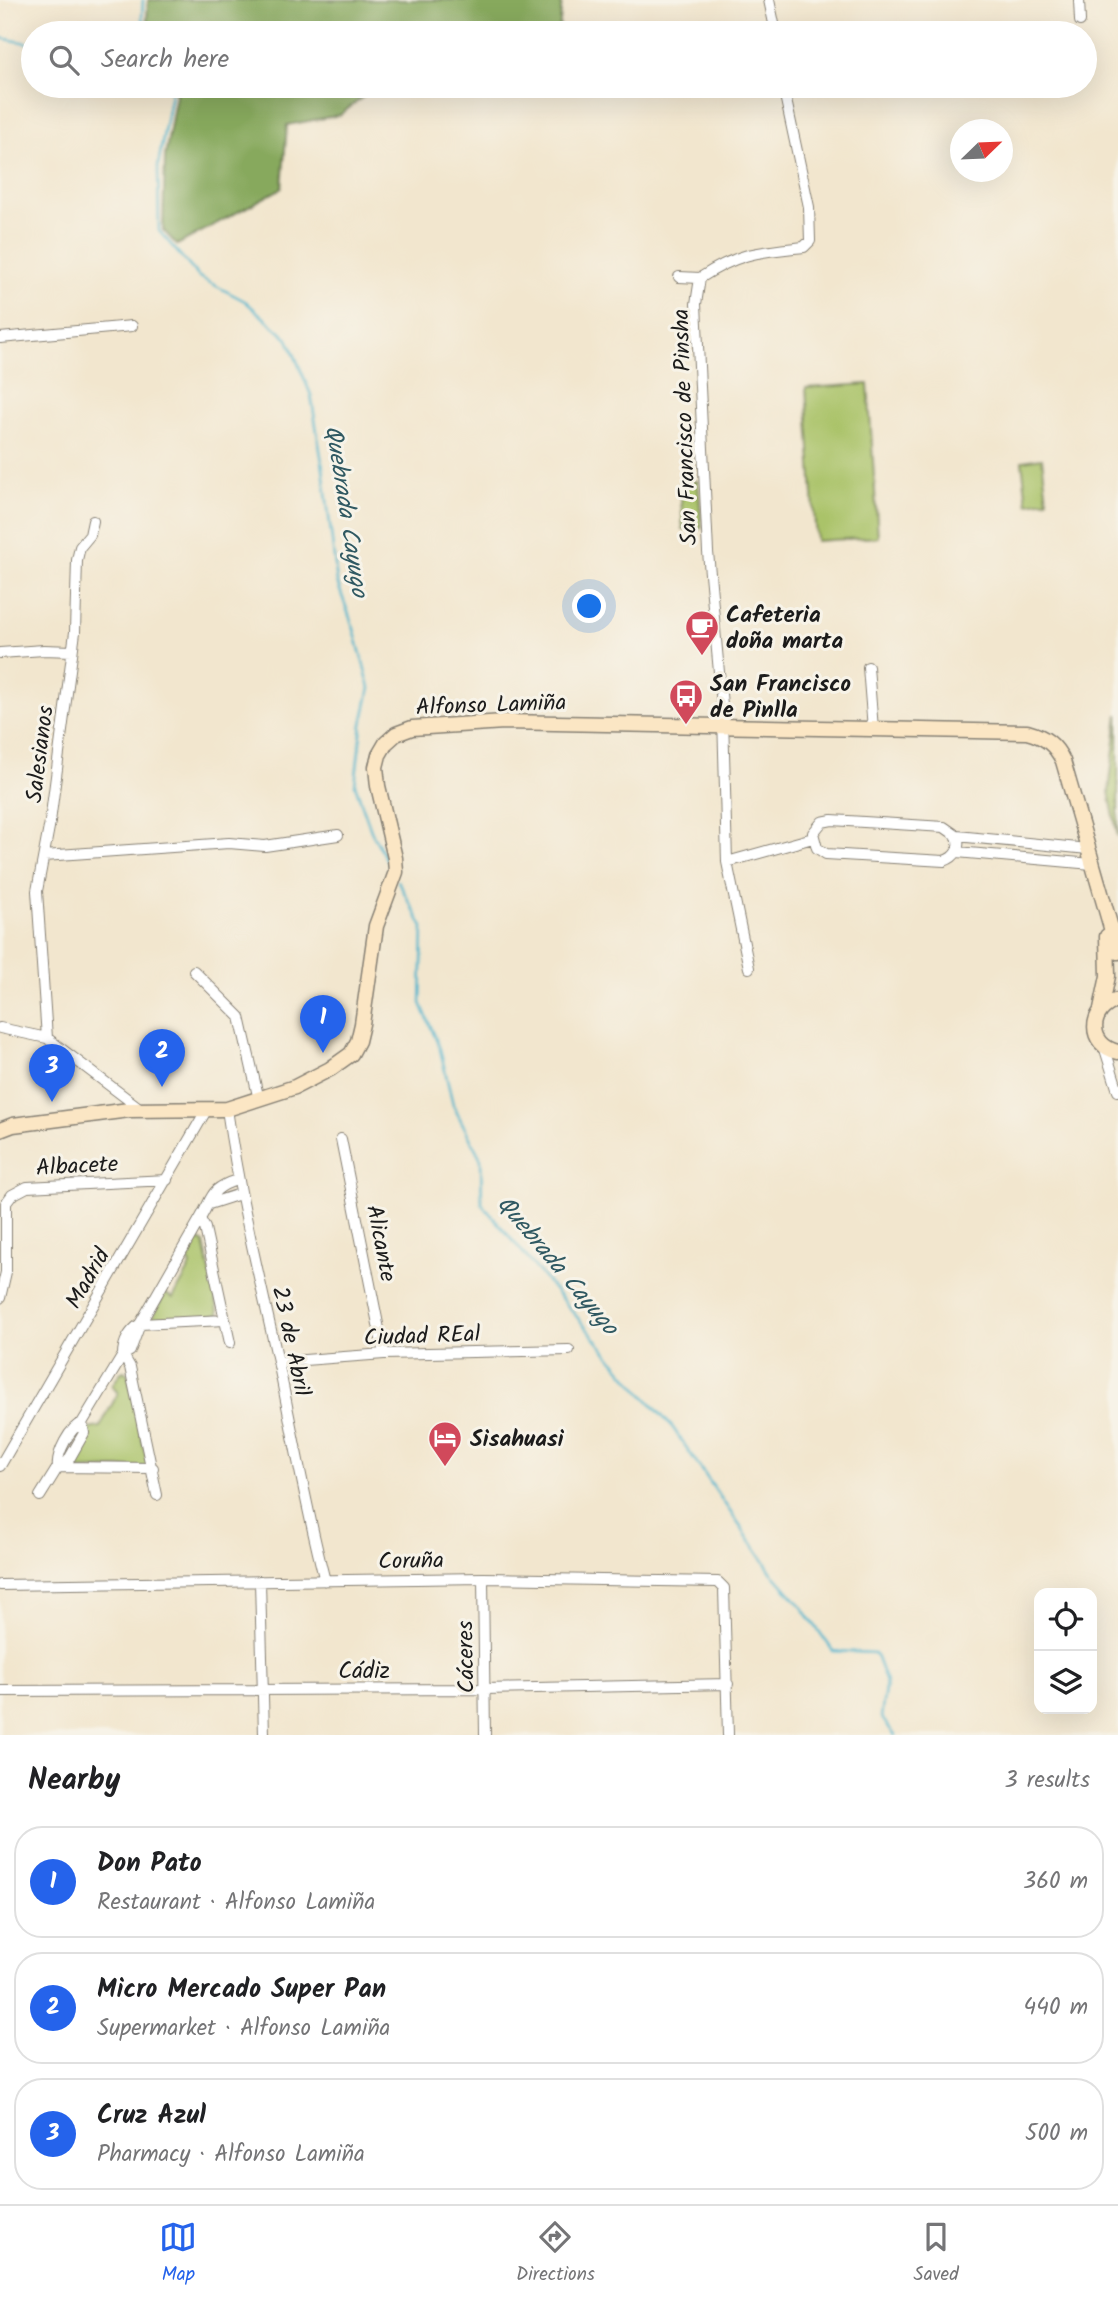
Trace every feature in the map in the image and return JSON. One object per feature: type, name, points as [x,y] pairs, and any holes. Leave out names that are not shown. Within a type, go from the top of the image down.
[{"type":"street","points":[[769,0],[773,21]]},
{"type":"street","points":[[1079,0],[1080,21]]},
{"type":"street","name":"San Francisco de Pinsha","points":[[749,968],[727,862],[722,725],[708,552],[696,304],[700,278],[725,261],[750,253],[804,247],[810,241],[809,206],[786,98]]},
{"type":"street","points":[[679,277],[700,278]]},
{"type":"street","points":[[0,338],[132,326]]},
{"type":"street","name":"Salesianos","points":[[47,1038],[37,891],[72,651],[77,559],[80,547],[90,535],[93,521]]},
{"type":"street","points":[[0,653],[72,651]]},
{"type":"street","points":[[867,667],[873,729]]},
{"type":"street","name":"Alfonso Lamiña","points":[[0,1130],[13,1125],[143,1110],[227,1109],[295,1087],[330,1069],[351,1054],[362,1024],[376,926],[394,877],[395,858],[376,767],[386,743],[396,734],[412,728],[504,722],[1027,732],[1041,736],[1058,750],[1063,761],[1118,952]]},
{"type":"street","points":[[957,852],[957,836],[950,828],[944,827],[827,820],[815,829],[813,838],[817,848],[826,854],[944,861],[957,852],[1090,857]]},
{"type":"street","points":[[44,856],[229,843],[265,846],[338,835]]},
{"type":"street","points":[[957,836],[1090,857]]},
{"type":"street","points":[[727,862],[813,838]]},
{"type":"street","name":"Alfonso Lamiña","points":[[1099,886],[1107,930],[1108,956],[1106,991],[1095,1028],[1104,1046]]},
{"type":"street","points":[[194,971],[240,1017],[259,1100]]},
{"type":"street","points":[[1101,1009],[1118,1000]]},
{"type":"street","points":[[0,1028],[47,1038],[143,1110]]},
{"type":"street","points":[[1104,1046],[1118,1052]]},
{"type":"street","points":[[1104,1046],[1118,1091]]},
{"type":"street","name":"Madrid","points":[[0,1466],[207,1109]]},
{"type":"street","name":"23 de Abril","points":[[227,1109],[237,1180],[324,1581]]},
{"type":"street","name":"Alicante","points":[[341,1139],[384,1354]]},
{"type":"street","name":"Albacete","points":[[0,1298],[6,1272],[6,1203],[12,1195],[27,1187],[167,1180]]},
{"type":"street","points":[[40,1496],[58,1466],[68,1461],[84,1433],[82,1423],[122,1355],[130,1351],[140,1324],[209,1204],[211,1196],[217,1189],[237,1180]]},
{"type":"street","points":[[209,1204],[240,1194]]},
{"type":"street","points":[[200,1219],[205,1228],[230,1343]]},
{"type":"street","points":[[140,1324],[225,1320]]},
{"type":"street","name":"Ciudad REal","points":[[278,1362],[384,1354],[569,1350]]},
{"type":"street","points":[[122,1355],[130,1367],[157,1495]]},
{"type":"street","points":[[58,1466],[153,1468]]},
{"type":"street","name":"Coruña","points":[[0,1585],[483,1578],[718,1582],[724,1588],[728,1735]]},
{"type":"street","name":"Cáceres","points":[[483,1578],[485,1735]]},
{"type":"street","points":[[260,1581],[264,1735]]},
{"type":"street","name":"Cádiz","points":[[0,1691],[485,1689],[728,1684]]},
{"type":"green space","points":[[148,0],[562,0],[560,21],[147,20]]},
{"type":"green space","points":[[175,98],[362,98],[340,115],[287,125],[282,188],[177,245],[163,230],[165,156]]},
{"type":"green space","points":[[868,384],[878,537],[816,541],[806,388]]},
{"type":"green space","points":[[1042,458],[1047,500],[1027,503],[1022,461]]},
{"type":"green space","points":[[698,481],[702,528],[683,530],[680,482]]},
{"type":"green space","points":[[1118,714],[1118,837],[1109,792]]},
{"type":"green space","points":[[197,1239],[204,1243],[219,1315],[151,1320],[165,1293],[173,1298],[191,1266],[187,1257]]},
{"type":"green space","points":[[124,1371],[128,1374],[148,1467],[69,1470],[88,1429],[100,1427],[118,1393],[112,1386]]},
{"type":"waterway","name":"Quebrada Cayugo","points":[[143,0],[143,21]]},
{"type":"waterway","points":[[0,38],[21,42]]},
{"type":"waterway","name":"Quebrada Cayugo","points":[[170,98],[158,166],[159,231],[199,277],[245,301],[288,339],[311,395],[337,582],[354,629],[370,688],[362,724],[355,785],[372,833],[390,866]]},
{"type":"waterway","name":"Quebrada Cayugo","points":[[398,881],[423,927],[421,1003],[440,1049],[453,1105],[481,1159],[482,1204],[673,1428],[772,1573],[802,1607],[833,1651],[875,1653],[886,1682],[881,1717],[895,1735]]},
{"type":"place","name":"Cafeteria doña marta","points":[[702,657]]},
{"type":"place","name":"San Francisco de Pinlla","points":[[686,726]]},
{"type":"place","name":"Don Pato","points":[[323,1053]]},
{"type":"place","name":"Micro Mercado Super Pan","points":[[162,1087]]},
{"type":"place","name":"Cruz Azul","points":[[52,1102]]},
{"type":"place","name":"Sisahuasi","points":[[445,1468]]}]
